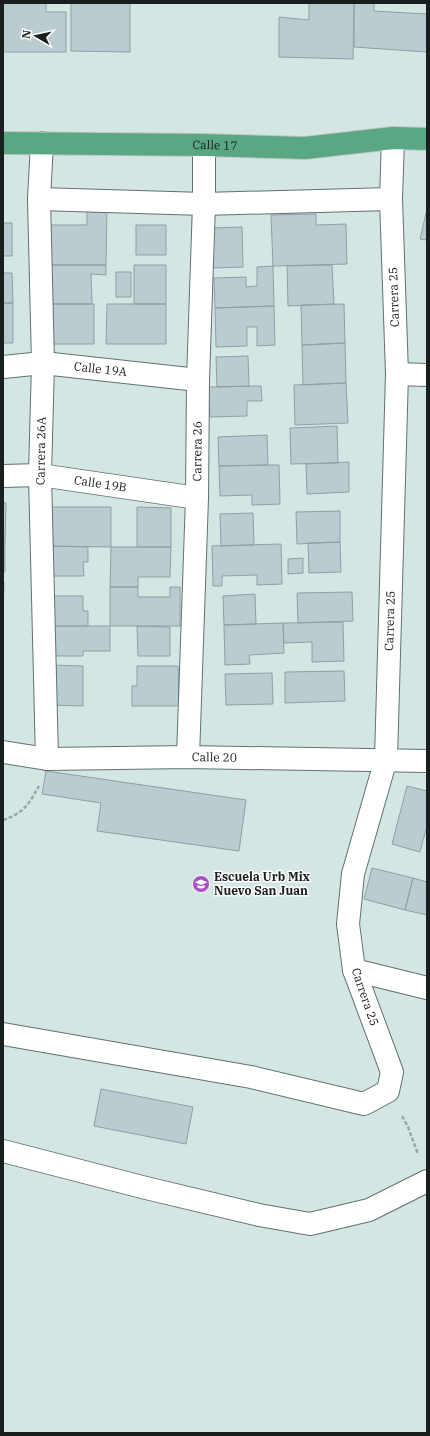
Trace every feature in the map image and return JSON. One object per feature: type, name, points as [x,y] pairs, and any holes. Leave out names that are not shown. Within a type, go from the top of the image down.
[{"type":"highway","name":"Calle 17","points":[[3,143],[42,142],[306,148],[393,138],[427,139]]},
{"type":"street","name":"Carrera 25","points":[[388,1091],[392,1072],[354,970],[348,924],[353,874],[386,759],[397,374],[391,200],[393,138]]},
{"type":"street","name":"Carrera 26A","points":[[42,142],[39,199],[43,363],[40,475],[47,759]]},
{"type":"street","name":"Carrera 26","points":[[188,757],[197,498],[198,380],[204,204],[204,145]]},
{"type":"street","points":[[39,199],[204,204],[391,200]]},
{"type":"street","name":"Calle 19A","points":[[3,367],[43,363],[198,380]]},
{"type":"street","points":[[397,374],[427,375]]},
{"type":"street","name":"Calle 19B","points":[[3,476],[40,475],[197,498]]},
{"type":"street","name":"Calle 20","points":[[3,752],[47,759],[188,757],[386,759],[427,761]]},
{"type":"street","points":[[354,970],[427,988]]},
{"type":"street","points":[[3,1034],[251,1077],[364,1104],[388,1091]]},
{"type":"street","points":[[3,1151],[146,1188],[259,1215],[310,1224],[369,1210],[427,1181]]},
{"type":"path","points":[[3,820],[15,816],[29,804],[41,782],[47,759]]},
{"type":"path","points":[[388,1091],[408,1127],[419,1157]]},
{"type":"building","points":[[3,3],[46,3],[46,12],[66,12],[66,52],[3,52]]},
{"type":"building","points":[[71,3],[130,3],[130,52],[71,51]]},
{"type":"building","points":[[309,3],[354,3],[353,59],[279,57],[279,17],[309,20]]},
{"type":"building","points":[[354,3],[374,3],[374,11],[427,14],[427,52],[354,47]]},
{"type":"building","points":[[87,205],[107,205],[106,265],[47,265],[47,225],[87,225]]},
{"type":"building","points":[[427,213],[427,240],[420,239]]},
{"type":"building","points":[[316,214],[316,225],[346,224],[347,264],[273,266],[271,215]]},
{"type":"building","points":[[3,223],[12,223],[12,256],[3,256]]},
{"type":"building","points":[[136,225],[166,225],[166,255],[136,255]]},
{"type":"building","points":[[242,227],[243,267],[213,268],[212,228]]},
{"type":"building","points":[[47,265],[106,265],[106,275],[91,274],[92,304],[47,304]]},
{"type":"building","points":[[134,265],[166,265],[166,304],[134,304]]},
{"type":"building","points":[[332,265],[334,304],[288,306],[287,266]]},
{"type":"building","points":[[273,266],[274,306],[215,308],[214,278],[246,277],[246,287],[257,286],[257,267]]},
{"type":"building","points":[[116,272],[131,272],[131,297],[116,297]]},
{"type":"building","points":[[3,273],[12,273],[13,303],[3,303]]},
{"type":"building","points":[[3,303],[13,303],[13,343],[3,343]]},
{"type":"building","points":[[47,304],[94,304],[94,344],[47,344]]},
{"type":"building","points":[[107,304],[166,304],[166,344],[106,344]]},
{"type":"building","points":[[344,304],[345,343],[302,345],[301,305]]},
{"type":"building","points":[[274,306],[275,345],[257,346],[257,327],[247,327],[247,346],[216,347],[215,308]]},
{"type":"building","points":[[345,343],[346,383],[303,385],[302,345]]},
{"type":"building","points":[[248,356],[249,386],[217,387],[216,357]]},
{"type":"building","points":[[346,383],[348,423],[295,425],[294,385]]},
{"type":"building","points":[[261,386],[262,401],[247,401],[247,416],[210,417],[209,387]]},
{"type":"building","points":[[337,426],[338,463],[291,464],[290,428]]},
{"type":"building","points":[[267,435],[268,465],[219,466],[218,437]]},
{"type":"building","points":[[349,462],[349,492],[307,494],[306,464]]},
{"type":"building","points":[[279,465],[280,504],[252,505],[252,495],[220,496],[219,466]]},
{"type":"building","points":[[3,503],[6,503],[5,543],[3,542]]},
{"type":"building","points":[[51,507],[111,507],[111,547],[51,546]]},
{"type":"building","points":[[137,507],[171,508],[171,547],[137,547]]},
{"type":"building","points":[[340,511],[340,542],[297,544],[296,512]]},
{"type":"building","points":[[253,513],[254,545],[221,546],[220,514]]},
{"type":"building","points":[[3,542],[5,543],[5,572],[3,572]]},
{"type":"building","points":[[340,542],[341,572],[309,573],[308,543]]},
{"type":"building","points":[[281,544],[282,584],[257,585],[257,575],[222,576],[222,586],[213,586],[212,546]]},
{"type":"building","points":[[43,546],[88,547],[88,562],[83,562],[84,576],[43,576]]},
{"type":"building","points":[[111,547],[171,547],[170,577],[138,577],[138,587],[110,587]]},
{"type":"building","points":[[303,558],[303,573],[288,574],[288,559]]},
{"type":"building","points":[[3,582],[4,582],[3,622]]},
{"type":"building","points":[[110,587],[138,587],[138,597],[170,597],[170,587],[180,587],[180,626],[110,626]]},
{"type":"building","points":[[352,592],[353,621],[298,623],[297,593]]},
{"type":"building","points":[[255,594],[256,624],[224,625],[223,596]]},
{"type":"building","points":[[51,596],[83,596],[83,611],[88,611],[88,626],[51,626]]},
{"type":"building","points":[[343,622],[344,661],[312,662],[312,642],[284,643],[283,623]]},
{"type":"building","points":[[283,623],[284,653],[249,655],[250,664],[225,665],[224,625]]},
{"type":"building","points":[[51,626],[110,626],[110,651],[83,651],[83,656],[50,656]]},
{"type":"building","points":[[137,626],[170,627],[170,656],[138,656]]},
{"type":"building","points":[[51,665],[83,666],[83,706],[50,705]]},
{"type":"building","points":[[137,666],[178,666],[179,706],[132,706],[132,686],[137,686]]},
{"type":"building","points":[[344,671],[345,701],[285,703],[285,672]]},
{"type":"building","points":[[272,673],[273,704],[226,705],[225,674]]},
{"type":"building","points":[[46,771],[246,800],[239,851],[97,831],[101,803],[42,794]]},
{"type":"building","points":[[407,786],[427,791],[427,826],[420,852],[392,844]]},
{"type":"building","points":[[372,868],[413,878],[405,910],[364,899]]},
{"type":"building","points":[[413,878],[427,882],[427,915],[405,910]]},
{"type":"building","points":[[101,1089],[193,1107],[186,1144],[94,1126]]},
{"type":"place","name":"Escuela Urb Mix Nuevo San Juan","points":[[201,884]]}]
